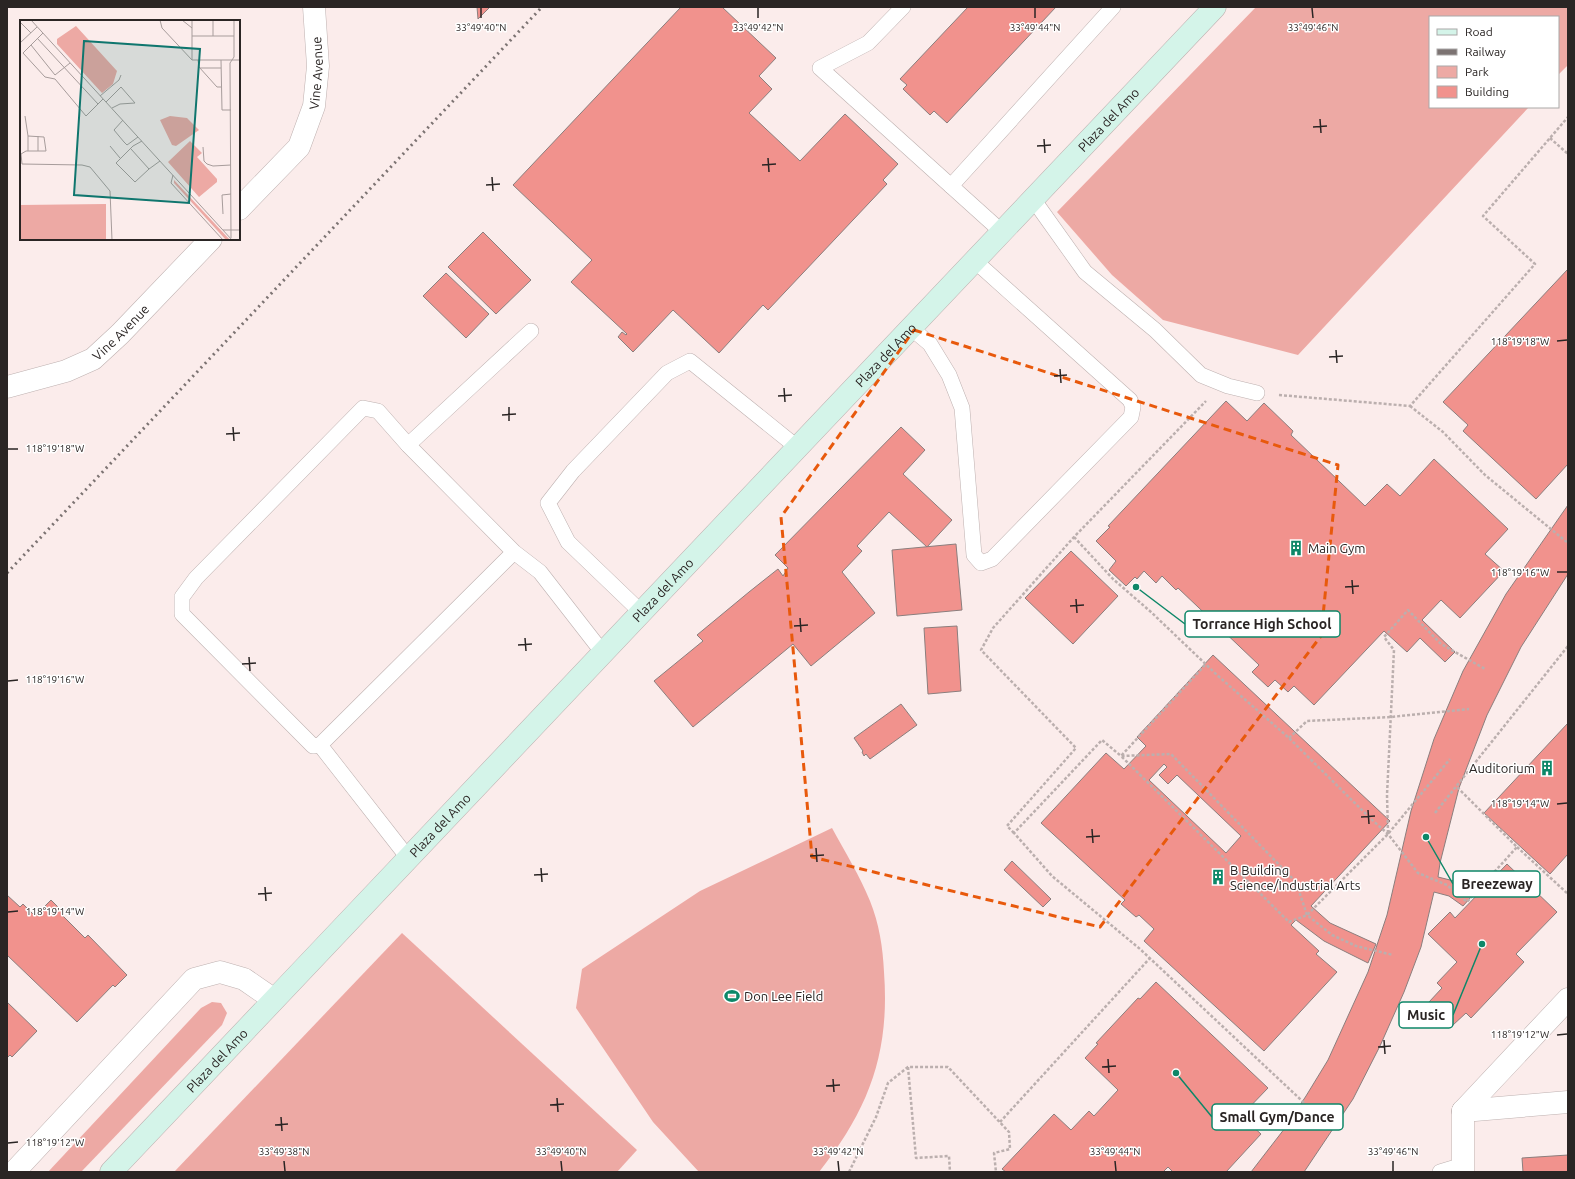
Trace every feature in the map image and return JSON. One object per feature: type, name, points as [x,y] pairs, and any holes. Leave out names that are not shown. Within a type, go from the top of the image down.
[{"type":"main road","name":"Plaza del Amo","points":[[111,1172],[273,999],[642,613],[1215,7]]},
{"type":"street","name":"Vine Avenue","points":[[240,208],[299,147],[314,106],[318,66],[314,7]]},
{"type":"street","name":"Vine Avenue","points":[[7,387],[66,371],[93,359],[120,334],[210,240]]},
{"type":"street","points":[[14,1172],[194,979],[220,972],[244,979],[273,999]]},
{"type":"street","points":[[1463,1168],[1463,1110],[1568,999]]},
{"type":"street","points":[[1463,1110],[1568,1102]]},
{"type":"lane","points":[[903,7],[868,43],[820,68],[1002,232]]},
{"type":"lane","points":[[950,186],[1113,7]]},
{"type":"lane","points":[[1033,199],[1085,272],[1155,330],[1201,375],[1228,386],[1257,393]]},
{"type":"lane","points":[[911,328],[930,344],[949,375],[962,408],[974,555],[981,563],[992,559],[1131,416],[1132,407],[1130,400],[975,261]]},
{"type":"lane","points":[[408,445],[531,331]]},
{"type":"lane","points":[[642,613],[568,542],[548,503],[573,471],[667,373],[690,361],[798,448]]},
{"type":"lane","points":[[514,552],[320,745],[313,746],[182,614],[182,596],[196,578],[362,408],[378,411],[408,445],[514,552],[540,572],[603,653]]},
{"type":"lane","points":[[320,745],[408,859]]},
{"type":"lane","points":[[1440,1172],[1463,1168]]},
{"type":"path","points":[[1410,406],[1535,264],[1483,216],[1568,117]]},
{"type":"path","points":[[1550,138],[1568,154]]},
{"type":"path","points":[[1257,393],[1410,406],[1443,432],[1485,475],[1568,543]]},
{"type":"path","points":[[1209,398],[1074,537],[993,628],[981,650],[1076,748],[1007,826],[1052,876],[1150,958],[1315,1113]]},
{"type":"path","points":[[1074,537],[1113,579],[1206,665],[1289,738],[1388,834],[1418,873],[1447,885],[1467,902],[1517,847]]},
{"type":"path","points":[[1388,834],[1387,795],[1394,650],[1384,636],[1408,610],[1441,644],[1485,669]]},
{"type":"path","points":[[1435,813],[1568,646]]},
{"type":"path","points":[[1121,756],[1206,665]]},
{"type":"path","points":[[1289,738],[1307,721],[1391,717],[1469,709]]},
{"type":"path","points":[[1014,833],[1102,740],[1121,756],[1289,922],[1307,915],[1388,834],[1450,759]]},
{"type":"path","points":[[1121,756],[1171,754],[1296,882],[1307,915],[1332,935],[1356,946],[1393,955]]},
{"type":"path","points":[[1457,787],[1517,847],[1568,894]]},
{"type":"path","points":[[1000,1122],[1150,958]]},
{"type":"path","points":[[908,1067],[916,1158],[948,1156],[950,1172]]},
{"type":"path","points":[[849,1172],[876,1117],[888,1082],[908,1067],[948,1068],[1009,1132],[1010,1149],[994,1153],[996,1172]]},
{"type":"highlighted area","points":[[914,330],[1338,465],[1321,636],[1100,927],[812,857],[781,517]]},
{"type":"green space","points":[[1256,7],[1568,7],[1568,65],[1559,74],[1559,16],[1429,16],[1429,108],[1528,108],[1298,355],[1163,320],[1112,275],[1057,212]]},
{"type":"green space","name":"Don Lee Field","points":[[832,828],[857,873],[870,901],[876,918],[882,945],[885,1001],[883,1029],[879,1054],[872,1079],[851,1126],[819,1172],[699,1172],[653,1122],[576,1008],[582,969],[700,891]]},
{"type":"green space","points":[[402,933],[637,1150],[617,1172],[174,1172]]},
{"type":"green space","points":[[212,1002],[221,1003],[227,1013],[222,1025],[81,1172],[48,1172],[201,1008]]},
{"type":"building","points":[[477,7],[490,7],[478,19]]},
{"type":"building","points":[[681,7],[722,7],[776,58],[759,76],[772,89],[749,113],[800,161],[845,114],[898,164],[883,180],[887,184],[768,310],[763,305],[719,353],[673,310],[633,352],[618,337],[622,332],[626,335],[627,334],[571,282],[592,260],[513,185]]},
{"type":"building","points":[[968,7],[1056,7],[947,123],[934,111],[930,115],[903,89],[907,85],[900,79]]},
{"type":"building","points":[[483,232],[531,280],[496,314],[448,267]]},
{"type":"building","points":[[1568,269],[1568,464],[1536,499],[1463,431],[1468,425],[1443,402]]},
{"type":"building","points":[[446,273],[489,314],[466,338],[423,296]]},
{"type":"building","name":"Main Gym","points":[[1226,401],[1247,421],[1264,403],[1293,431],[1291,435],[1365,506],[1387,484],[1400,496],[1434,459],[1508,529],[1485,554],[1504,571],[1460,618],[1441,600],[1422,620],[1455,652],[1445,662],[1420,638],[1407,652],[1384,631],[1314,705],[1294,686],[1288,692],[1275,680],[1268,687],[1252,672],[1259,665],[1178,588],[1176,590],[1162,576],[1156,583],[1144,571],[1137,579],[1135,577],[1126,586],[1109,570],[1116,561],[1096,541],[1110,527],[1108,526]]},
{"type":"building","points":[[901,427],[925,450],[903,474],[952,520],[927,547],[889,512],[857,546],[862,551],[842,572],[875,613],[811,666],[793,644],[693,727],[654,681],[703,641],[697,635],[749,592],[778,569],[783,576],[788,568],[775,555]]},
{"type":"building","points":[[1568,505],[1568,574],[1521,647],[1487,715],[1459,788],[1440,863],[1438,877],[1454,881],[1472,896],[1463,906],[1449,896],[1434,892],[1421,947],[1404,992],[1380,1046],[1353,1099],[1304,1172],[1251,1172],[1285,1128],[1328,1060],[1368,972],[1387,915],[1411,811],[1434,739],[1463,671],[1506,594]]},
{"type":"building","points":[[956,544],[962,610],[897,616],[892,550]]},
{"type":"building","points":[[1071,551],[1118,596],[1073,644],[1025,598]]},
{"type":"building","points":[[957,626],[961,691],[928,694],[924,628]]},
{"type":"building","name":"B Building Science/Industrial Arts","points":[[1213,655],[1390,821],[1311,906],[1330,923],[1376,944],[1368,963],[1324,941],[1296,920],[1291,925],[1319,951],[1316,954],[1337,972],[1264,1051],[1144,941],[1154,929],[1139,915],[1136,917],[1121,904],[1125,900],[1041,823],[1106,753],[1124,769],[1146,746],[1137,737]],"holes":[[[1164,764],[1167,767],[1159,775],[1168,784],[1177,775],[1241,836],[1226,853],[1149,780]]]},
{"type":"building","points":[[901,704],[917,725],[870,759],[866,754],[864,756],[863,751],[854,738]]},
{"type":"building","name":"Auditorium","points":[[1568,723],[1568,854],[1550,874],[1484,813]]},
{"type":"building","points":[[1012,861],[1051,899],[1043,907],[1004,870]]},
{"type":"building","points":[[1507,864],[1557,912],[1516,954],[1524,962],[1471,1018],[1466,1013],[1453,1025],[1429,1002],[1442,988],[1437,983],[1457,962],[1428,934],[1450,912],[1455,918]]},
{"type":"building","points":[[7,895],[20,907],[23,904],[35,916],[51,900],[63,912],[61,914],[85,938],[88,935],[127,975],[115,987],[113,985],[77,1022],[7,955]]},
{"type":"building","points":[[1156,982],[1268,1088],[1241,1116],[1261,1134],[1226,1172],[1173,1172],[1168,1167],[1163,1172],[1006,1172],[1002,1169],[1054,1114],[1071,1130],[1089,1111],[1094,1116],[1118,1090],[1085,1058],[1098,1044],[1096,1043],[1138,998],[1140,999]]},
{"type":"building","points":[[7,1002],[37,1031],[12,1057],[10,1055],[7,1058]]},
{"type":"building","points":[[1568,1155],[1568,1172],[1523,1172],[1522,1158]]},
{"type":"railway","points":[[7,573],[542,7]]},
{"type":"place","name":"Main Gym","points":[[1296,548]]},
{"type":"place","name":"Torrance High School","points":[[1136,587]]},
{"type":"place","name":"Auditorium","points":[[1547,768]]},
{"type":"place","name":"Breezeway","points":[[1426,837]]},
{"type":"place","name":"B Building Science/Industrial Arts","points":[[1218,877]]},
{"type":"place","name":"Music","points":[[1482,944]]},
{"type":"place","name":"Don Lee Field","points":[[732,996]]},
{"type":"place","name":"Small Gym/Dance","points":[[1176,1073]]}]
